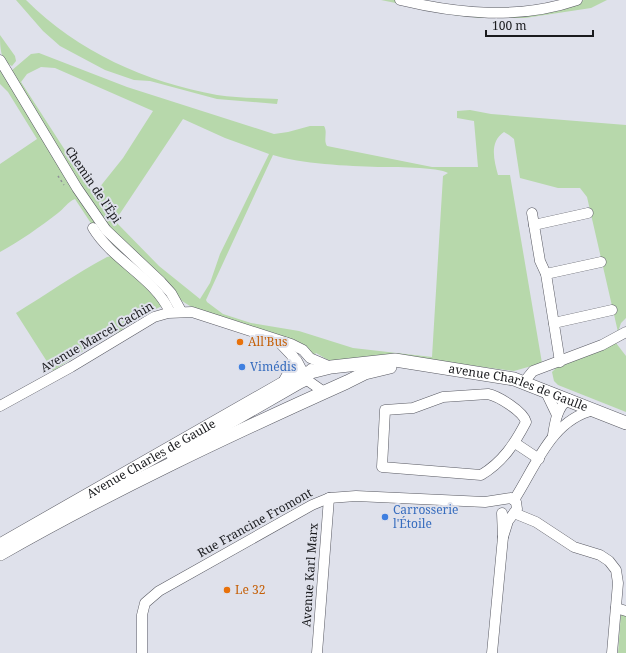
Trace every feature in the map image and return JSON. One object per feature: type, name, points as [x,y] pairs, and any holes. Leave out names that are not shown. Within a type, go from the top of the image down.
[{"type":"main road","name":"avenue Charles de Gaulle","points":[[307,375],[331,367],[395,360],[412,364],[514,379],[625,422]]},
{"type":"main road","name":"avenue Charles de Gaulle","points":[[324,392],[365,373],[389,367],[412,364]]},
{"type":"main road","name":"Avenue Charles de Gaulle","points":[[0,545],[282,384],[307,375]]},
{"type":"main road","name":"Avenue Charles de Gaulle","points":[[0,554],[73,513],[130,484],[324,392]]},
{"type":"street","points":[[400,0],[440,8],[487,14],[558,7],[577,0]]},
{"type":"street","name":"Chemin de l'Épi","points":[[0,60],[77,188],[106,230],[161,282],[171,293],[181,311]]},
{"type":"street","points":[[532,213],[540,261],[546,274],[560,362]]},
{"type":"street","points":[[534,225],[588,213]]},
{"type":"street","points":[[93,228],[110,249],[164,299],[170,312]]},
{"type":"street","points":[[546,274],[601,262]]},
{"type":"street","points":[[554,323],[612,310]]},
{"type":"street","name":"Avenue Marcel Cachin","points":[[0,406],[71,367],[154,317],[170,312],[181,311],[208,317],[279,342],[291,344],[303,350],[310,358],[331,367]]},
{"type":"street","points":[[524,382],[533,371],[560,362],[617,338],[626,332]]},
{"type":"street","name":"Avenue Marcel Cachin","points":[[279,342],[293,356],[307,375],[324,392]]},
{"type":"street","points":[[282,384],[292,366],[293,356]]},
{"type":"street","points":[[307,375],[310,358]]},
{"type":"street","name":"Avenue Charles de Gaulle","points":[[130,484],[307,375]]},
{"type":"street","points":[[545,390],[557,415]]},
{"type":"street","points":[[488,394],[499,397],[525,417],[526,422],[515,443],[493,467],[481,475],[382,467],[385,410],[414,408],[443,397],[488,394]]},
{"type":"street","points":[[553,435],[557,415],[563,403],[568,400]]},
{"type":"street","points":[[492,653],[503,537],[509,506],[526,482],[553,435],[564,424],[586,412],[594,410]]},
{"type":"street","points":[[515,443],[539,459]]},
{"type":"street","name":"Rue Francine Fromont","points":[[142,653],[142,615],[145,604],[159,591],[312,505],[329,498],[356,496],[485,502],[509,506],[574,547],[600,555],[609,561],[616,570],[618,583],[621,609],[612,653]]},
{"type":"street","name":"Avenue Karl Marx","points":[[318,653],[329,498]]},
{"type":"green space","points":[[16,0],[26,0],[68,35],[114,62],[139,73],[165,82],[217,95],[278,99],[277,104],[217,99],[150,81],[134,80],[105,70],[60,46],[43,31]]},
{"type":"green space","points":[[381,0],[395,0],[434,9],[562,7],[584,0],[607,0],[591,8],[525,18],[481,18],[454,15]]},
{"type":"green space","points":[[0,35],[15,56],[16,61],[12,66],[5,61],[3,57]]},
{"type":"green space","points":[[39,53],[127,87],[274,134],[310,126],[324,126],[326,131],[325,141],[327,146],[432,167],[478,167],[474,121],[457,118],[457,111],[470,110],[491,114],[626,125],[626,318],[621,323],[618,332],[587,197],[580,188],[558,188],[520,178],[514,139],[504,132],[499,136],[494,146],[494,157],[498,175],[510,175],[542,363],[514,371],[436,361],[328,360],[316,353],[314,355],[190,306],[182,301],[99,216],[11,71],[31,54]],"holes":[[[41,67],[55,68],[153,111],[123,158],[95,193],[92,192],[21,82],[27,74]],[[183,119],[225,138],[269,154],[220,254],[210,283],[200,299],[159,266],[115,221]],[[273,155],[297,161],[325,164],[366,167],[425,168],[448,173],[443,176],[432,357],[353,348],[299,331],[251,323],[223,314],[206,300]]]},
{"type":"green space","points":[[0,66],[75,187],[161,286],[168,300],[98,234],[75,199],[37,229],[0,252],[0,164],[37,139],[8,92],[0,84]]},
{"type":"green space","points":[[112,256],[138,277],[162,306],[135,318],[122,330],[114,334],[109,334],[53,371],[16,313],[84,270],[107,257]]},
{"type":"green space","points":[[616,343],[626,356],[626,412],[558,385],[554,381],[552,372],[556,368]]},
{"type":"green space","points":[[621,612],[626,613],[626,653],[618,653]]},
{"type":"place","name":"All'Bus","points":[[240,342]]},
{"type":"place","name":"Vimédis","points":[[242,367]]},
{"type":"place","name":"Carrosserie l'Étoile","points":[[385,517]]},
{"type":"place","name":"Le 32","points":[[227,590]]}]
